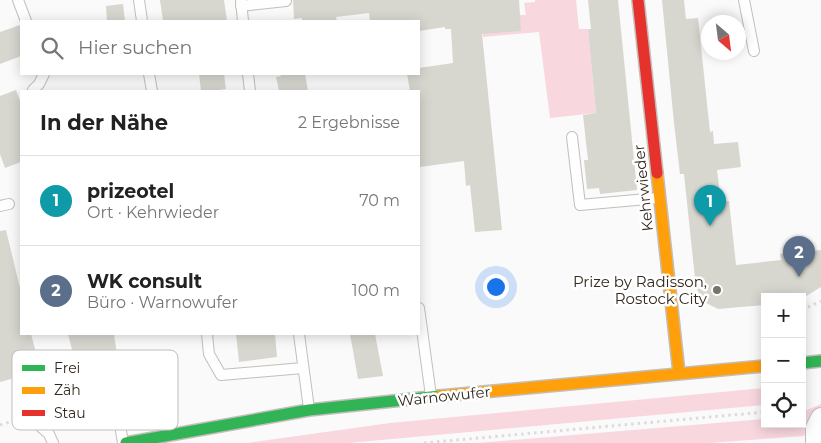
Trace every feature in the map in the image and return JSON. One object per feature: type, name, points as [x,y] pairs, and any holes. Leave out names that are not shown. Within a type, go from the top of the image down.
[{"type":"main road","name":"Kehrwieder","points":[[638,0],[679,373]]},
{"type":"main road","points":[[806,363],[821,361]]},
{"type":"main road","name":"Warnowufer","points":[[124,443],[309,410],[761,366]]},
{"type":"street","points":[[816,443],[816,428],[821,418]]},
{"type":"lane","points":[[18,0],[26,20]]},
{"type":"lane","points":[[139,0],[142,20]]},
{"type":"lane","points":[[744,0],[744,10],[754,51]]},
{"type":"lane","points":[[243,20],[241,3],[286,1]]},
{"type":"lane","points":[[33,90],[40,84],[44,75]]},
{"type":"lane","points":[[149,75],[152,90]]},
{"type":"lane","points":[[248,75],[250,90]]},
{"type":"lane","points":[[572,137],[580,205],[659,198]]},
{"type":"lane","points":[[420,315],[432,397]]},
{"type":"lane","points":[[207,335],[210,354],[221,375],[303,368]]},
{"type":"lane","points":[[299,335],[309,410]]},
{"type":"lane","points":[[44,430],[49,434],[53,443]]},
{"type":"lane","points":[[122,430],[124,443]]},
{"type":"path","points":[[692,291],[702,305]]},
{"type":"path","points":[[806,308],[821,301]]},
{"type":"path","points":[[698,309],[706,302]]},
{"type":"path","points":[[424,443],[761,412]]},
{"type":"shaded area","points":[[535,0],[576,0],[579,29],[588,29],[596,113],[550,118],[539,32],[483,37],[481,15],[526,15],[524,3],[535,2]]},
{"type":"shaded area","points":[[761,388],[761,405],[348,443],[247,443],[390,423]]},
{"type":"shaded area","points":[[821,404],[821,407],[813,413],[804,436],[708,443],[478,443],[761,419],[761,428],[806,428],[806,410]]},
{"type":"building","points":[[160,0],[224,0],[227,20],[163,20]]},
{"type":"building","points":[[293,0],[519,0],[521,31],[482,34],[502,230],[475,232],[470,185],[466,186],[464,161],[420,167],[420,90],[410,90],[407,75],[420,75],[420,68],[453,63],[451,29],[445,29],[445,27],[420,31],[420,20],[370,20],[369,13],[336,17],[337,20],[294,19]]},
{"type":"building","points":[[588,0],[618,0],[637,190],[600,194],[599,188],[587,189],[584,160],[588,160],[583,115],[596,113],[588,29],[591,29]]},
{"type":"building","points":[[662,0],[684,0],[686,19],[698,18],[710,132],[713,131],[714,144],[738,142],[741,167],[717,170],[721,202],[729,201],[736,265],[781,260],[780,254],[821,250],[821,287],[806,296],[806,293],[761,293],[761,305],[718,309],[704,302],[696,288],[684,174],[680,174]]},
{"type":"building","points":[[123,4],[125,20],[107,20],[106,6]]},
{"type":"building","points":[[20,25],[20,56],[0,64],[0,32]]},
{"type":"building","points":[[199,75],[224,75],[226,89],[201,90]]},
{"type":"building","points":[[305,75],[308,90],[279,90],[276,77]]},
{"type":"building","points":[[16,90],[20,100],[20,162],[5,168],[0,154],[0,96]]},
{"type":"building","points":[[6,230],[20,288],[20,335],[31,335],[35,350],[12,350],[12,379],[0,382],[0,231]]},
{"type":"building","points":[[68,335],[114,335],[116,350],[72,350]]},
{"type":"building","points":[[236,335],[275,335],[277,357],[239,362]]},
{"type":"building","points":[[350,335],[375,335],[383,376],[358,379]]},
{"type":"traffic: fast","points":[[806,363],[821,361]]},
{"type":"traffic: fast","points":[[126,443],[309,410],[440,396]]},
{"type":"traffic: slow","points":[[657,173],[679,373]]},
{"type":"traffic: slow","points":[[440,396],[761,366]]},
{"type":"traffic: jam","points":[[638,0],[657,173]]},
{"type":"place","name":"prizeotel","points":[[710,226]]},
{"type":"place","name":"WK consult","points":[[799,277]]},
{"type":"place","name":"Prize by Radisson, Rostock City","points":[[717,290]]}]
